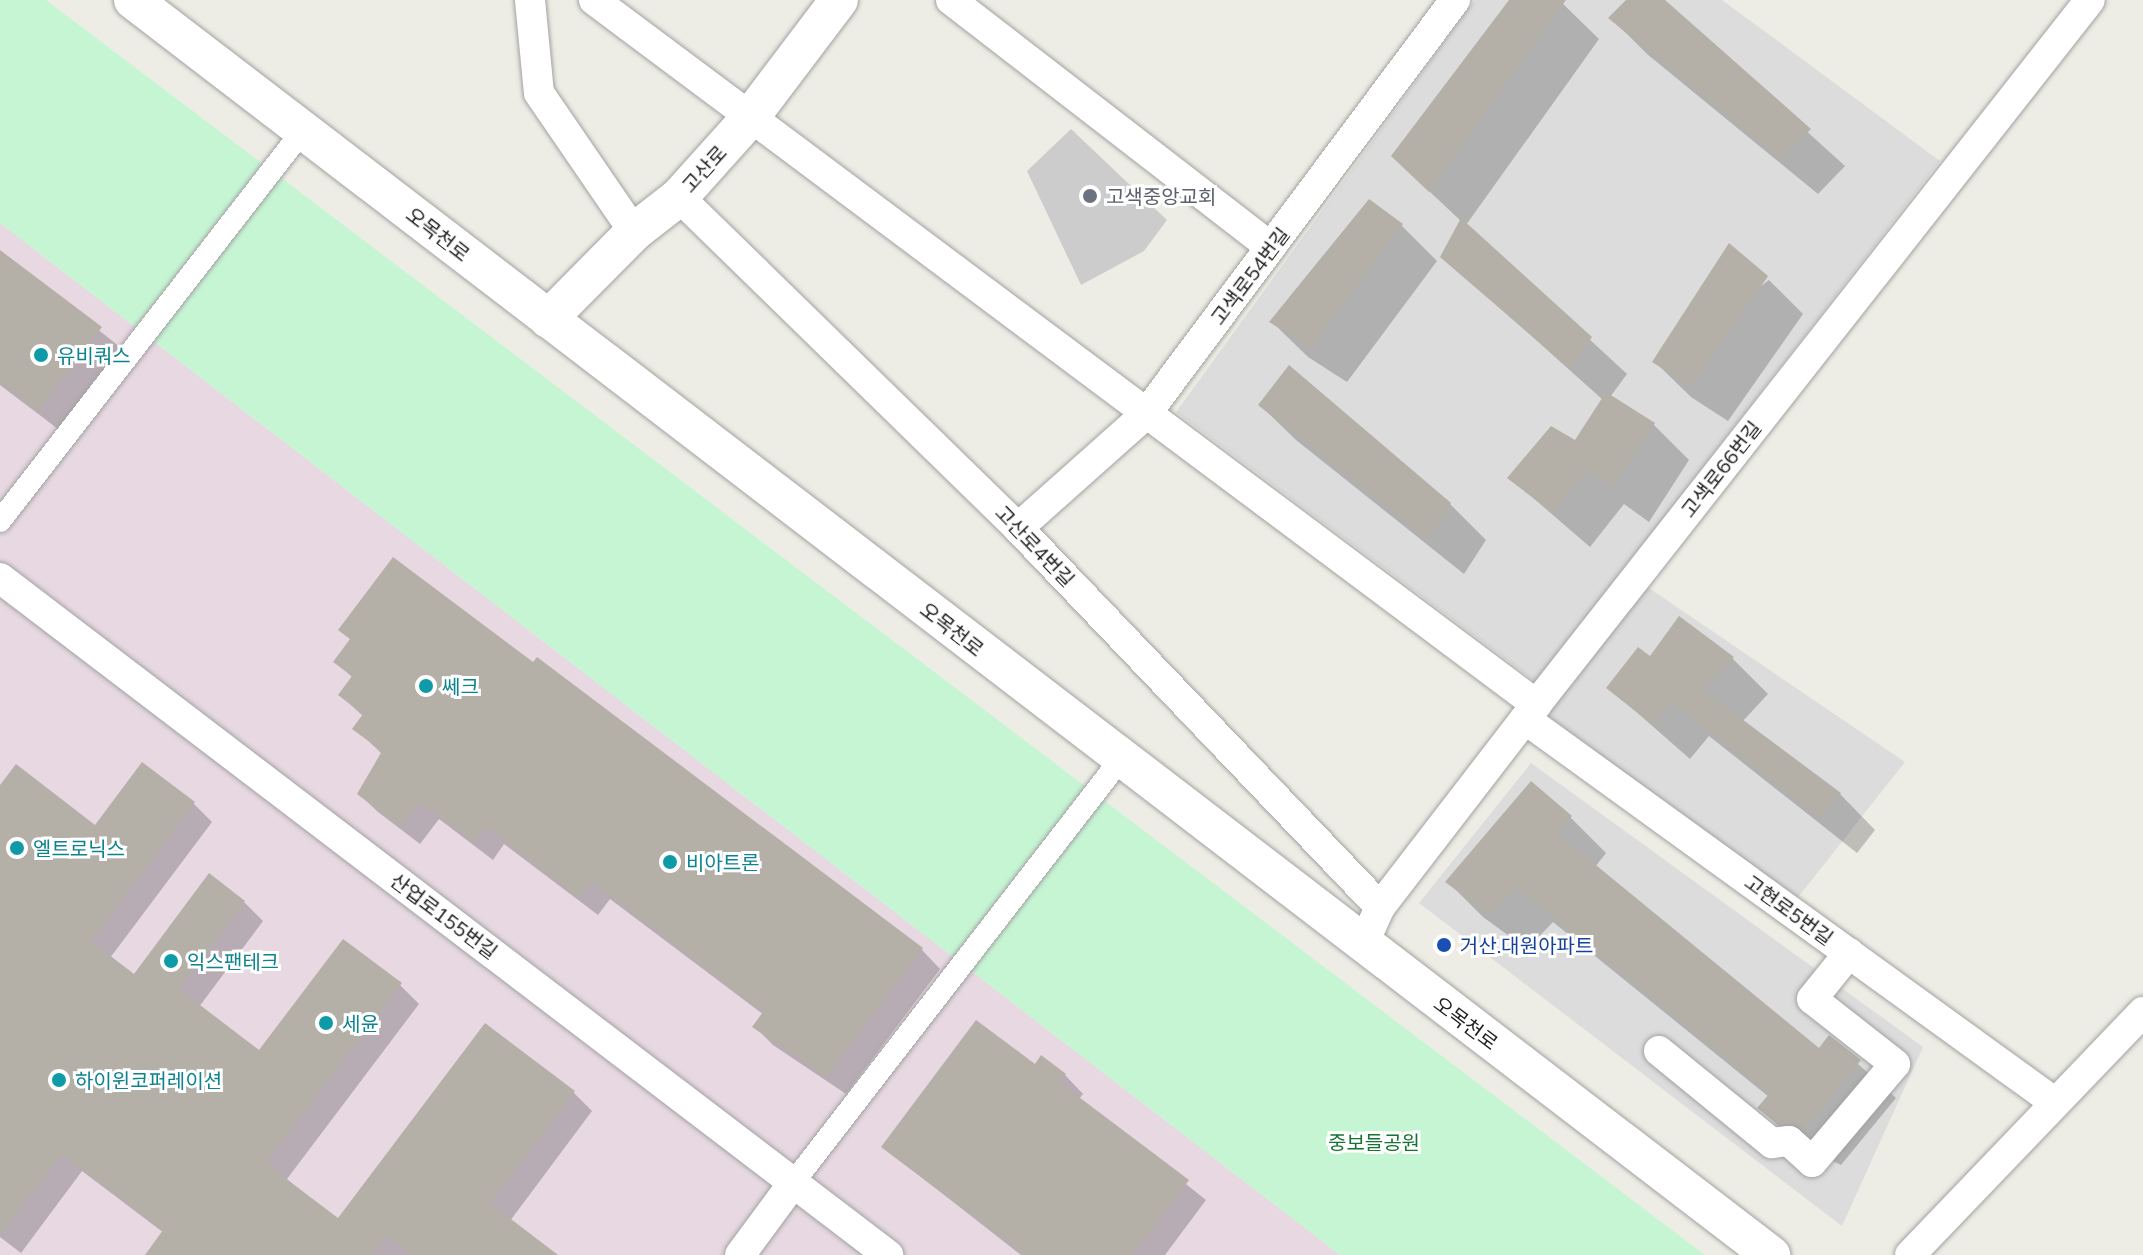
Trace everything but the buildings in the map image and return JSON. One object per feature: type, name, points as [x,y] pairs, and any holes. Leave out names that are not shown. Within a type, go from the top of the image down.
[{"type":"street","name":"오목천로","points":[[133,0],[1771,1255]]},
{"type":"street","points":[[530,0],[539,93],[634,232]]},
{"type":"street","name":"고현로5번길","points":[[594,0],[1146,414],[1849,953],[2054,1102]]},
{"type":"street","name":"고산로","points":[[548,319],[634,232],[679,197],[749,119],[839,0]]},
{"type":"street","points":[[951,0],[1271,247]]},
{"type":"street","name":"고색로54번길","points":[[1018,528],[1146,414],[1455,0]]},
{"type":"street","name":"고색로66번길","points":[[1363,945],[1380,907],[2090,0]]},
{"type":"street","points":[[0,521],[303,130]]},
{"type":"street","name":"고산로4번길","points":[[679,197],[1018,528],[1380,907]]},
{"type":"street","name":"산업로155번길","points":[[0,578],[888,1255]]},
{"type":"street","points":[[740,1255],[1121,759]]},
{"type":"street","points":[[1659,1051],[1772,1143],[1789,1141],[1812,1162],[1825,1163],[1895,1064],[1812,999],[1849,953]]},
{"type":"street","points":[[1910,1255],[2143,1012]]},
{"type":"shaded area","points":[[1475,0],[1722,0],[1940,161],[1536,682],[1176,412]]},
{"type":"shaded area","name":"고색중앙교회","points":[[1071,129],[1167,220],[1144,251],[1081,285],[1027,171]]},
{"type":"shaded area","points":[[0,223],[1340,1255],[0,1255]]},
{"type":"shaded area","points":[[1643,584],[1905,762],[1788,910],[1537,718]]},
{"type":"shaded area","points":[[1531,763],[1923,1047],[1842,1226],[1419,903]]},
{"type":"green space","name":"중보들공원","points":[[0,0],[46,0],[1705,1255],[1340,1255],[0,223]]},
{"type":"place","name":"고색중앙교회","points":[[1090,196]]},
{"type":"place","name":"유비쿼스","points":[[41,355]]},
{"type":"place","name":"쎄크","points":[[426,686]]},
{"type":"place","name":"엘트로닉스","points":[[17,848]]},
{"type":"place","name":"비아트론","points":[[670,862]]},
{"type":"place","name":"거산.대원아파트","points":[[1444,945]]},
{"type":"place","name":"익스팬테크","points":[[171,961]]},
{"type":"place","name":"세윤","points":[[326,1023]]},
{"type":"place","name":"하이윈코퍼레이션","points":[[59,1080]]}]
